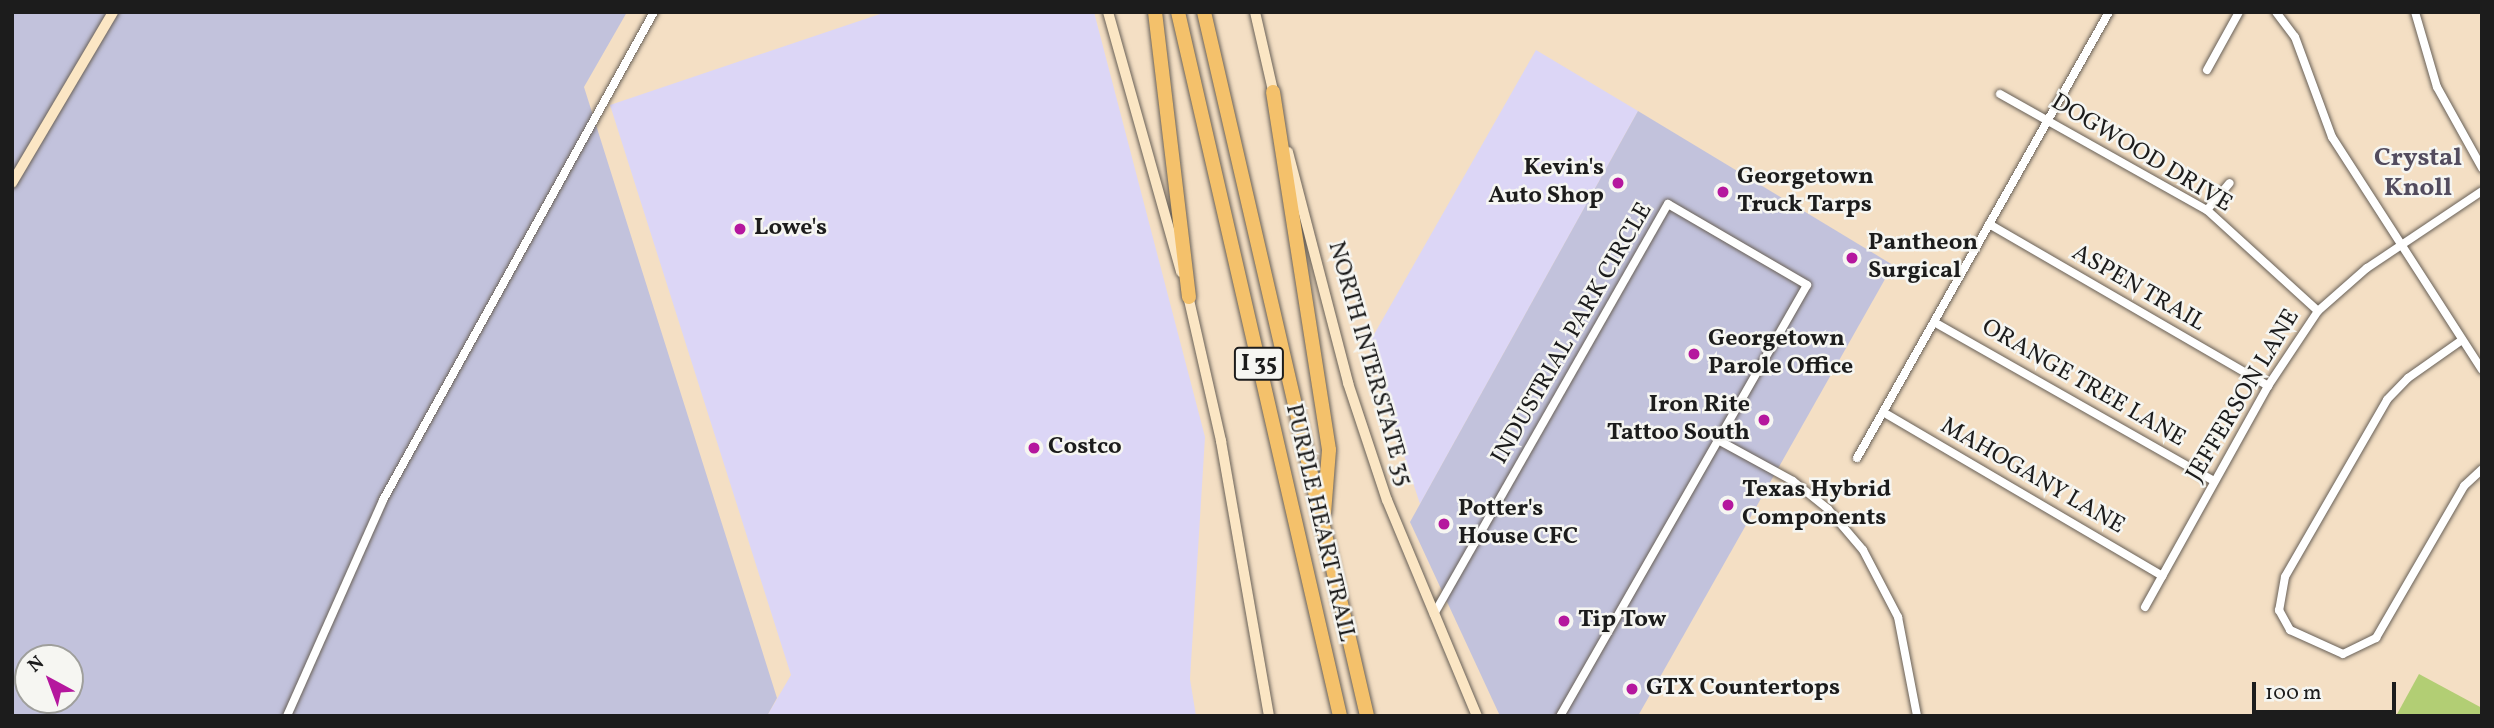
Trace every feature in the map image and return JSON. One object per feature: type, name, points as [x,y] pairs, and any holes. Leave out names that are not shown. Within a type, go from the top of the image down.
[{"type":"highway","points":[[1155,12],[1189,297]]},
{"type":"highway","name":"PURPLE HEART TRAIL","points":[[1178,12],[1340,716]]},
{"type":"highway","name":"PURPLE HEART TRAIL","points":[[1205,12],[1367,716]]},
{"type":"highway","points":[[1273,92],[1329,450],[1323,525]]},
{"type":"main road","points":[[12,183],[113,12]]},
{"type":"main road","points":[[1108,12],[1189,297],[1222,441],[1269,716]]},
{"type":"main road","name":"NORTH INTERSTATE 35","points":[[1255,12],[1348,383],[1387,500],[1478,716]]},
{"type":"street","points":[[287,716],[383,500],[654,12]]},
{"type":"street","points":[[1857,458],[2109,12]]},
{"type":"street","points":[[2207,70],[2239,12]]},
{"type":"street","points":[[2276,12],[2295,37],[2332,137],[2399,246],[2482,370]]},
{"type":"street","points":[[2415,12],[2437,87],[2482,168]]},
{"type":"street","name":"DOGWOOD DRIVE","points":[[2000,94],[2207,210],[2318,311]]},
{"type":"street","points":[[2207,210],[2230,183]]},
{"type":"street","name":"JEFFERSON LANE","points":[[2145,607],[2268,386],[2318,311],[2399,246],[2482,191]]},
{"type":"street","name":"INDUSTRIAL PARK CIRCLE","points":[[1434,614],[1668,204],[1807,285],[1560,716]]},
{"type":"street","name":"ASPEN TRAIL","points":[[1989,224],[2268,386]]},
{"type":"street","name":"ORANGE TREE LANE","points":[[1934,322],[2214,481]]},
{"type":"street","points":[[2462,340],[2408,377],[2387,400],[2285,577],[2279,610],[2290,630],[2343,654],[2376,638],[2464,486],[2482,469]]},
{"type":"street","name":"MAHOGANY LANE","points":[[1883,412],[2162,576]]},
{"type":"street","points":[[1718,440],[1793,481],[1828,509],[1863,550],[1898,618],[1917,716]]},
{"type":"shaded area","points":[[12,12],[627,12],[584,87],[777,698],[767,716],[12,716]]},
{"type":"shaded area","points":[[886,12],[1094,12],[1205,437],[1190,679],[1196,716],[767,716],[791,675],[610,105]]},
{"type":"shaded area","points":[[1536,50],[1638,111],[1420,504],[1368,345]]},
{"type":"shaded area","points":[[1638,111],[1893,265],[1638,716],[1500,716],[1410,522]]},
{"type":"green space","points":[[2419,674],[2482,708],[2482,716],[2396,716]]},
{"type":"place","name":"Kevin's Auto Shop","points":[[1618,183]]},
{"type":"place","name":"Georgetown Truck Tarps","points":[[1723,192]]},
{"type":"place","name":"Lowe's","points":[[740,229]]},
{"type":"place","name":"Pantheon Surgical","points":[[1852,258]]},
{"type":"place","name":"Georgetown Parole Office","points":[[1694,354]]},
{"type":"place","name":"Iron Rite Tattoo South","points":[[1764,420]]},
{"type":"place","name":"Costco","points":[[1034,448]]},
{"type":"place","name":"Texas Hybrid Components","points":[[1728,505]]},
{"type":"place","name":"Potter's House CFC","points":[[1444,524]]},
{"type":"place","name":"Tip Tow","points":[[1564,621]]},
{"type":"place","name":"GTX Countertops","points":[[1632,689]]},
{"type":"district","name":"Crystal Knoll","points":[[2418,174]]}]
